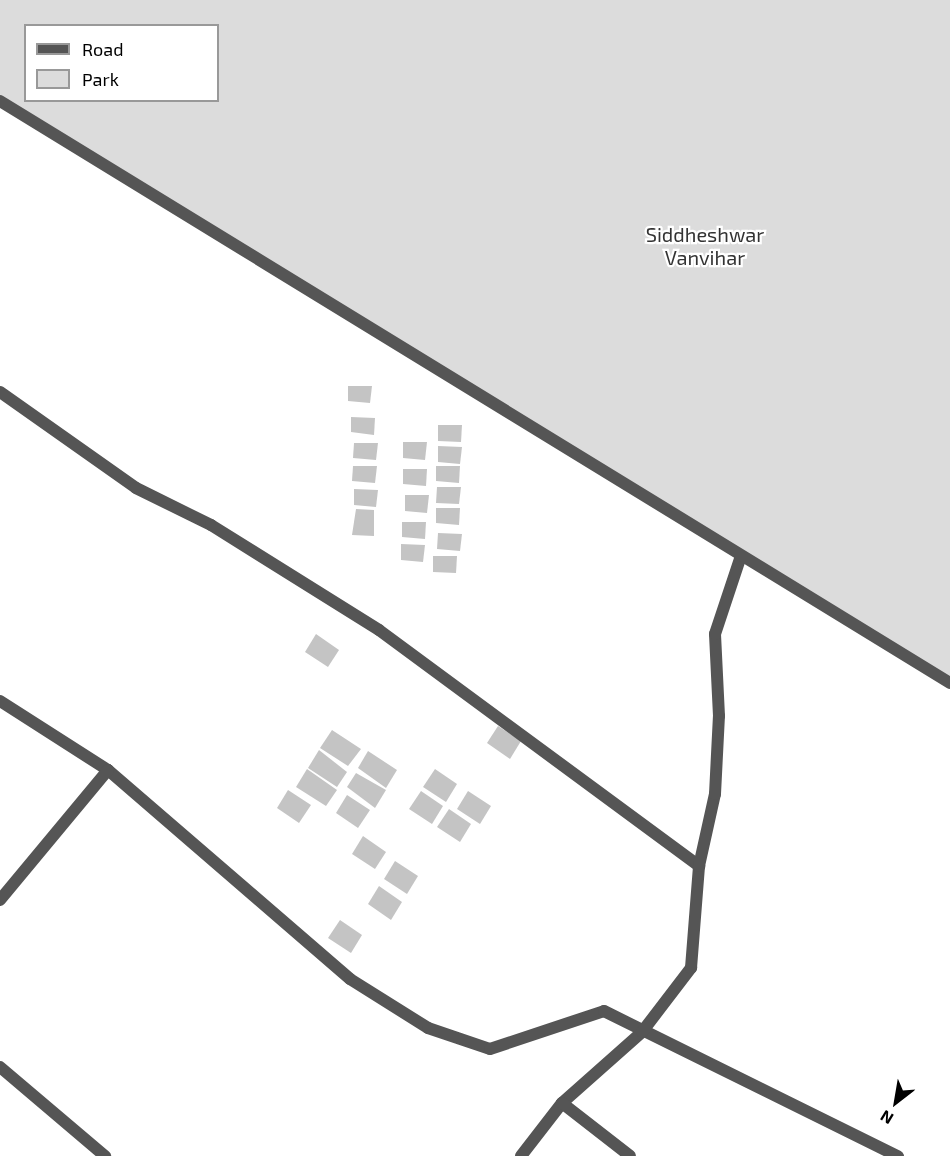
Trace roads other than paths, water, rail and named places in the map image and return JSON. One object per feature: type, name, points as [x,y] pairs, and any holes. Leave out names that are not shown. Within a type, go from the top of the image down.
[{"type":"street","points":[[0,101],[950,683]]},
{"type":"street","points":[[0,392],[136,488],[211,525],[379,630],[699,866]]},
{"type":"street","points":[[521,1156],[562,1103],[642,1032],[691,968],[699,866],[715,794],[719,716],[715,634],[741,556]]},
{"type":"street","points":[[0,701],[108,770],[350,979],[428,1028],[490,1049],[604,1011],[642,1032],[898,1156]]},
{"type":"street","points":[[0,900],[108,770]]},
{"type":"street","points":[[0,1067],[105,1156]]},
{"type":"street","points":[[562,1103],[630,1156]]},
{"type":"park label","name":"Siddheshwar Vanvihar","points":[[705,246]]}]
